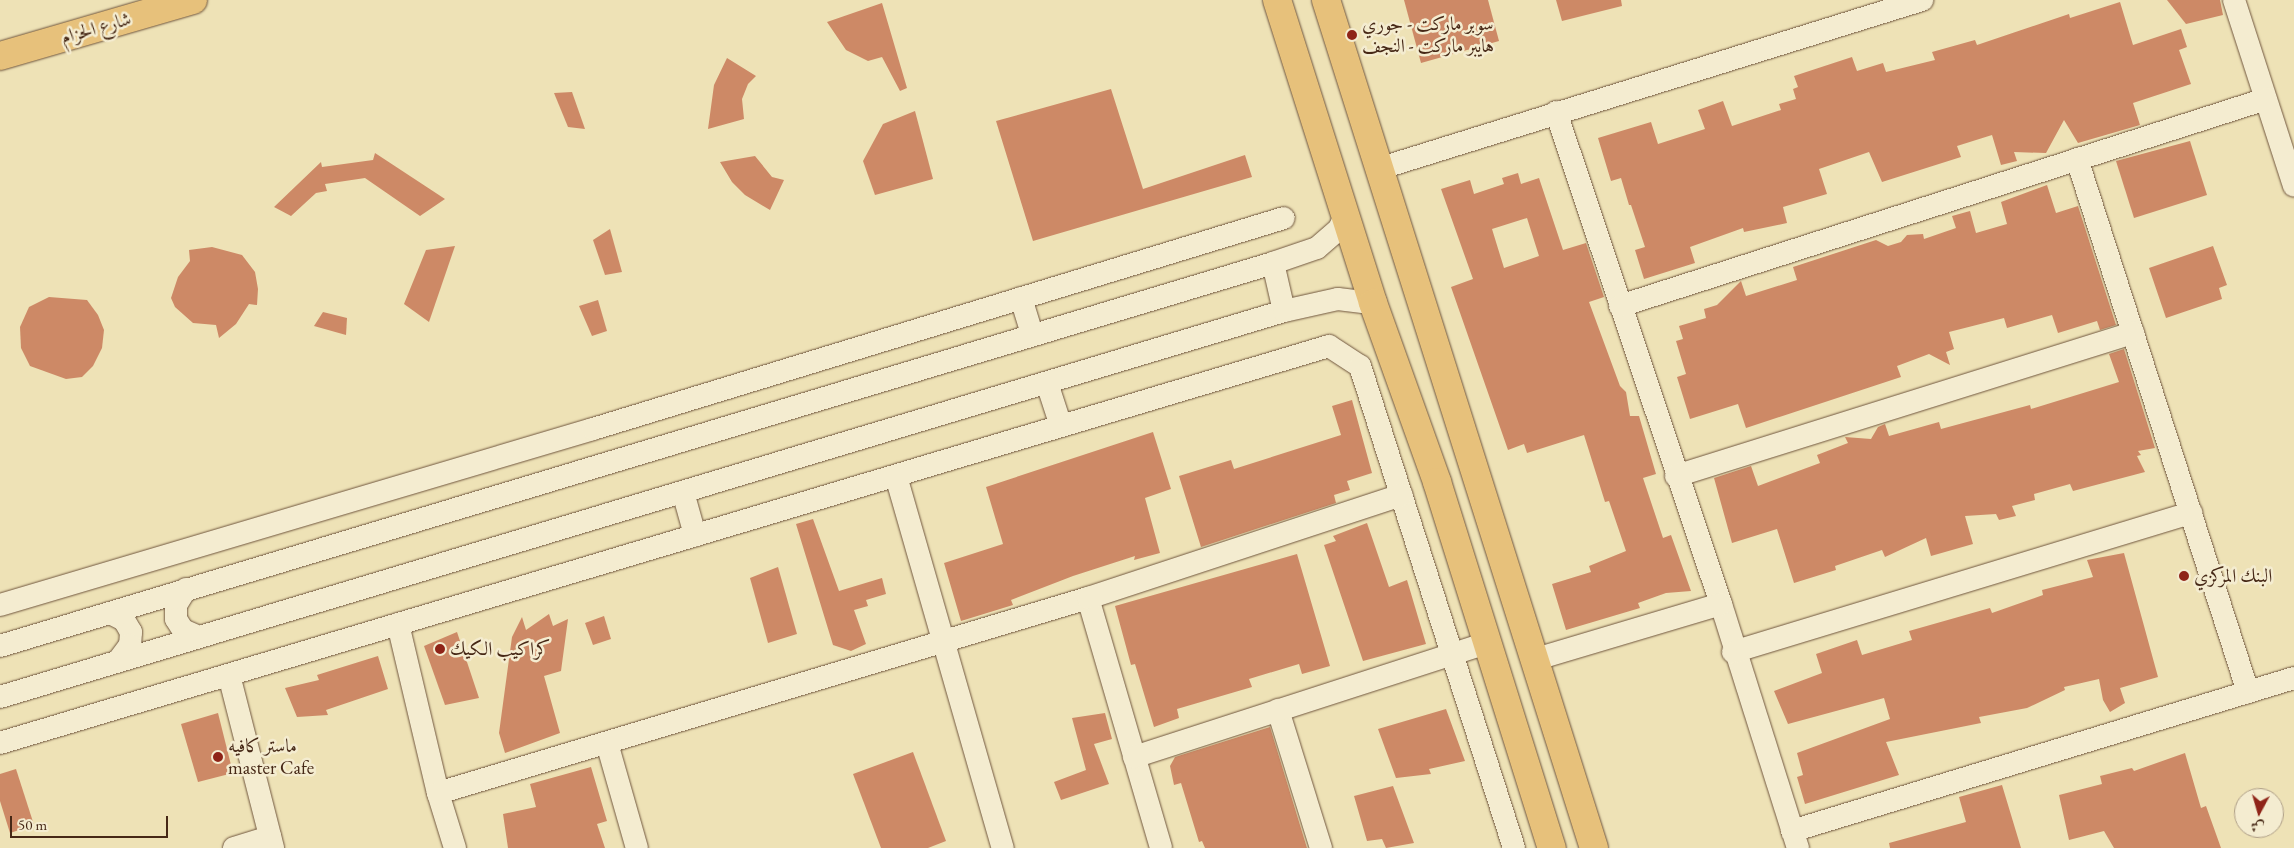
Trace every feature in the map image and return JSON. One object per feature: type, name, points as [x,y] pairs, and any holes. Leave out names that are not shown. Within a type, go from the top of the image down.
[{"type":"main road","name":"شارع الحزام","points":[[0,56],[193,0]]},
{"type":"main road","points":[[1277,0],[1373,303],[1437,482],[1486,643],[1552,848]]},
{"type":"main road","points":[[1326,0],[1533,660],[1594,848]]},
{"type":"street","points":[[1378,168],[1922,0]]},
{"type":"street","points":[[2234,0],[2294,186]]},
{"type":"street","points":[[1620,306],[2266,99]]},
{"type":"street","points":[[1556,112],[1720,604],[1733,652],[1795,840],[2294,678]]},
{"type":"street","points":[[2077,159],[2248,692]]},
{"type":"street","points":[[0,646],[1273,263],[1317,248],[1338,229],[1345,216]]},
{"type":"street","points":[[0,605],[593,429],[1284,218]]},
{"type":"street","points":[[1273,263],[1284,311]]},
{"type":"street","points":[[1021,298],[1032,335]]},
{"type":"street","points":[[0,697],[1284,311],[1338,299],[1373,303]]},
{"type":"street","points":[[1676,476],[2134,334]]},
{"type":"street","points":[[0,743],[1329,346],[1360,366],[1514,848]]},
{"type":"street","points":[[1047,382],[1060,426]]},
{"type":"street","points":[[593,429],[604,464]]},
{"type":"street","points":[[896,476],[942,642],[1004,848]]},
{"type":"street","points":[[683,492],[695,535]]},
{"type":"street","points":[[438,793],[1088,598],[1402,496]]},
{"type":"street","points":[[1733,652],[2191,513]]},
{"type":"street","points":[[186,590],[176,605],[176,618],[183,630],[199,637]]},
{"type":"street","points":[[1088,598],[1161,848]]},
{"type":"street","points":[[1533,660],[1720,604]]},
{"type":"street","points":[[110,613],[124,620],[131,632],[130,645],[118,662]]},
{"type":"street","points":[[398,624],[438,793],[455,848]]},
{"type":"street","points":[[1134,757],[1486,643]]},
{"type":"street","points":[[228,675],[272,842],[234,848]]},
{"type":"street","points":[[1278,710],[1322,848]]},
{"type":"street","points":[[607,743],[637,848]]},
{"type":"building","points":[[1404,0],[1488,0],[1499,41],[1421,63]]},
{"type":"building","points":[[1556,0],[1621,0],[1622,6],[1562,21]]},
{"type":"building","points":[[2167,0],[2220,0],[2223,15],[2186,24]]},
{"type":"building","points":[[2120,2],[2133,45],[2181,29],[2187,47],[2179,50],[2191,84],[2133,103],[2140,125],[2078,143],[2064,120],[2046,153],[2014,152],[2017,161],[2001,165],[1992,135],[1957,146],[1961,157],[1882,182],[1869,152],[1819,169],[1827,194],[1783,207],[1787,223],[1744,232],[1743,228],[1690,247],[1695,263],[1644,279],[1635,250],[1645,247],[1621,178],[1611,181],[1598,138],[1651,122],[1658,144],[1705,129],[1698,110],[1723,101],[1732,126],[1781,110],[1779,104],[1796,99],[1793,89],[1798,87],[1794,76],[1852,57],[1857,71],[1883,63],[1886,72],[1935,60],[1932,52],[1975,40],[1977,45],[2069,14],[2070,18]]},
{"type":"building","points":[[882,3],[907,88],[900,91],[882,57],[868,61],[846,50],[827,22]]},
{"type":"building","points":[[727,58],[756,76],[748,84],[742,99],[744,119],[708,129],[714,85]]},
{"type":"building","points":[[1111,89],[1143,189],[1245,155],[1252,177],[1033,241],[996,121]]},
{"type":"building","points":[[572,92],[585,129],[568,127],[554,93]]},
{"type":"building","points":[[915,111],[933,179],[875,195],[863,161],[883,124]]},
{"type":"building","points":[[2190,141],[2207,195],[2134,218],[2116,161]]},
{"type":"building","points":[[375,153],[445,199],[420,216],[365,178],[325,184],[327,191],[316,193],[291,216],[274,207],[321,162],[322,167],[373,160]]},
{"type":"building","points":[[755,156],[772,177],[784,180],[770,210],[745,195],[732,182],[720,162]]},
{"type":"building","points":[[1518,173],[1521,184],[1539,178],[1563,250],[1586,243],[1604,297],[1589,302],[1620,386],[1626,392],[1630,416],[1639,416],[1656,474],[1643,478],[1663,538],[1671,535],[1691,591],[1666,593],[1638,603],[1640,608],[1566,630],[1552,584],[1591,572],[1589,566],[1626,551],[1609,501],[1605,502],[1584,435],[1527,453],[1524,444],[1508,450],[1451,287],[1473,279],[1441,189],[1470,180],[1474,194],[1504,184],[1502,178]],"holes":[[[1527,218],[1539,256],[1504,268],[1492,229]]]},
{"type":"building","points":[[2047,185],[2056,213],[2078,206],[2116,325],[2100,330],[2097,321],[2058,333],[2052,315],[2007,328],[2004,318],[1949,332],[1954,349],[1946,352],[1950,365],[1929,354],[1897,366],[1901,377],[1746,428],[1738,404],[1690,419],[1677,377],[1686,374],[1676,341],[1683,339],[1679,326],[1706,318],[1704,309],[1717,305],[1741,281],[1746,296],[1797,280],[1793,267],[1876,240],[1888,246],[1901,242],[1907,235],[1923,234],[1924,239],[1956,228],[1952,216],[1970,211],[1976,233],[2007,224],[2001,202]]},
{"type":"building","points":[[610,229],[622,272],[605,275],[593,240]]},
{"type":"building","points":[[455,246],[429,322],[404,304],[426,250]]},
{"type":"building","points":[[2213,246],[2227,285],[2219,288],[2222,299],[2166,318],[2149,268]]},
{"type":"building","points":[[212,247],[242,255],[255,272],[258,289],[257,305],[249,304],[236,324],[219,338],[216,325],[193,323],[175,307],[171,298],[178,277],[190,261],[189,250]]},
{"type":"building","points":[[49,297],[87,300],[98,315],[104,330],[102,348],[93,366],[82,377],[66,379],[30,366],[21,348],[20,327],[29,307]]},
{"type":"building","points":[[598,300],[607,331],[592,336],[579,306]]},
{"type":"building","points":[[323,312],[347,318],[346,335],[314,326]]},
{"type":"building","points":[[2124,349],[2155,448],[2138,451],[2141,455],[2137,456],[2145,472],[2073,491],[2070,484],[2034,494],[2035,500],[2012,506],[2016,516],[1999,520],[1996,514],[1965,516],[1973,544],[1931,556],[1926,538],[1885,557],[1882,550],[1835,566],[1836,570],[1794,583],[1777,529],[1732,543],[1714,478],[1751,466],[1758,486],[1820,463],[1817,455],[1848,443],[1845,437],[1871,439],[1878,427],[1885,424],[1889,436],[1939,422],[1941,429],[2030,405],[2031,409],[2119,382],[2109,354]]},
{"type":"building","points":[[1352,400],[1372,473],[1347,481],[1350,490],[1334,495],[1336,503],[1201,547],[1179,476],[1231,460],[1234,469],[1341,435],[1332,406]]},
{"type":"building","points":[[1153,432],[1171,489],[1145,498],[1160,553],[1134,560],[1135,556],[1073,576],[1011,600],[1013,605],[961,621],[944,563],[1003,544],[986,487]]},
{"type":"building","points":[[813,519],[839,591],[882,578],[886,594],[866,600],[868,606],[854,610],[866,644],[851,651],[833,645],[796,524]]},
{"type":"building","points":[[1367,523],[1389,587],[1407,580],[1426,644],[1363,661],[1324,545],[1336,541],[1333,536]]},
{"type":"building","points":[[2124,553],[2158,677],[2120,688],[2125,703],[2110,712],[2103,700],[2099,679],[2064,687],[2065,690],[2027,708],[1979,717],[1981,723],[1886,742],[1899,775],[1805,804],[1797,777],[1803,775],[1797,753],[1890,719],[1884,698],[1788,724],[1774,691],[1822,673],[1816,654],[1857,640],[1862,655],[1912,640],[1909,631],[1990,608],[1992,613],[2043,595],[2042,590],[2093,577],[2087,560]]},
{"type":"building","points":[[1297,554],[1330,666],[1302,674],[1299,664],[1249,679],[1252,687],[1177,709],[1179,718],[1154,727],[1135,664],[1131,665],[1115,606]]},
{"type":"building","points":[[778,567],[797,634],[768,643],[750,578]]},
{"type":"building","points":[[549,614],[553,626],[568,619],[561,671],[544,676],[560,733],[505,753],[499,733],[512,637],[522,617],[526,630]]},
{"type":"building","points":[[604,616],[611,639],[593,645],[585,623]]},
{"type":"building","points":[[457,632],[479,698],[445,705],[424,646]]},
{"type":"building","points":[[378,656],[388,689],[326,710],[328,715],[297,717],[285,688],[319,680],[317,675]]},
{"type":"building","points":[[1446,709],[1465,761],[1429,769],[1431,774],[1396,778],[1378,729]]},
{"type":"building","points":[[218,713],[233,773],[198,782],[181,724]]},
{"type":"building","points":[[1105,713],[1112,739],[1094,744],[1109,784],[1061,800],[1054,782],[1086,770],[1072,718]]},
{"type":"building","points":[[1270,727],[1307,848],[1205,848],[1202,841],[1199,842],[1181,783],[1174,785],[1170,766],[1175,757]]},
{"type":"building","points":[[913,752],[946,841],[928,848],[881,848],[853,774]]},
{"type":"building","points":[[2185,753],[2201,808],[2206,806],[2221,848],[2114,848],[2104,831],[2069,840],[2059,795],[2102,784],[2100,776],[2132,768],[2134,771]]},
{"type":"building","points":[[591,767],[607,821],[597,824],[605,848],[508,848],[503,814],[536,807],[530,784]]},
{"type":"building","points":[[16,769],[34,825],[10,833],[0,801],[0,774]]},
{"type":"building","points":[[2002,785],[2021,848],[1890,848],[1889,843],[1966,822],[1959,797]]},
{"type":"building","points":[[1393,786],[1414,843],[1386,848],[1382,839],[1367,841],[1354,796]]},
{"type":"place","name":"سوبر ماركت - جوري هايبر ماركت - النجف","points":[[1352,35]]},
{"type":"place","name":"البنك المركزي","points":[[2184,576]]},
{"type":"place","name":"كراكيب الكيك","points":[[440,649]]},
{"type":"place","name":"ماستر كافيه master Cafe","points":[[218,757]]}]
